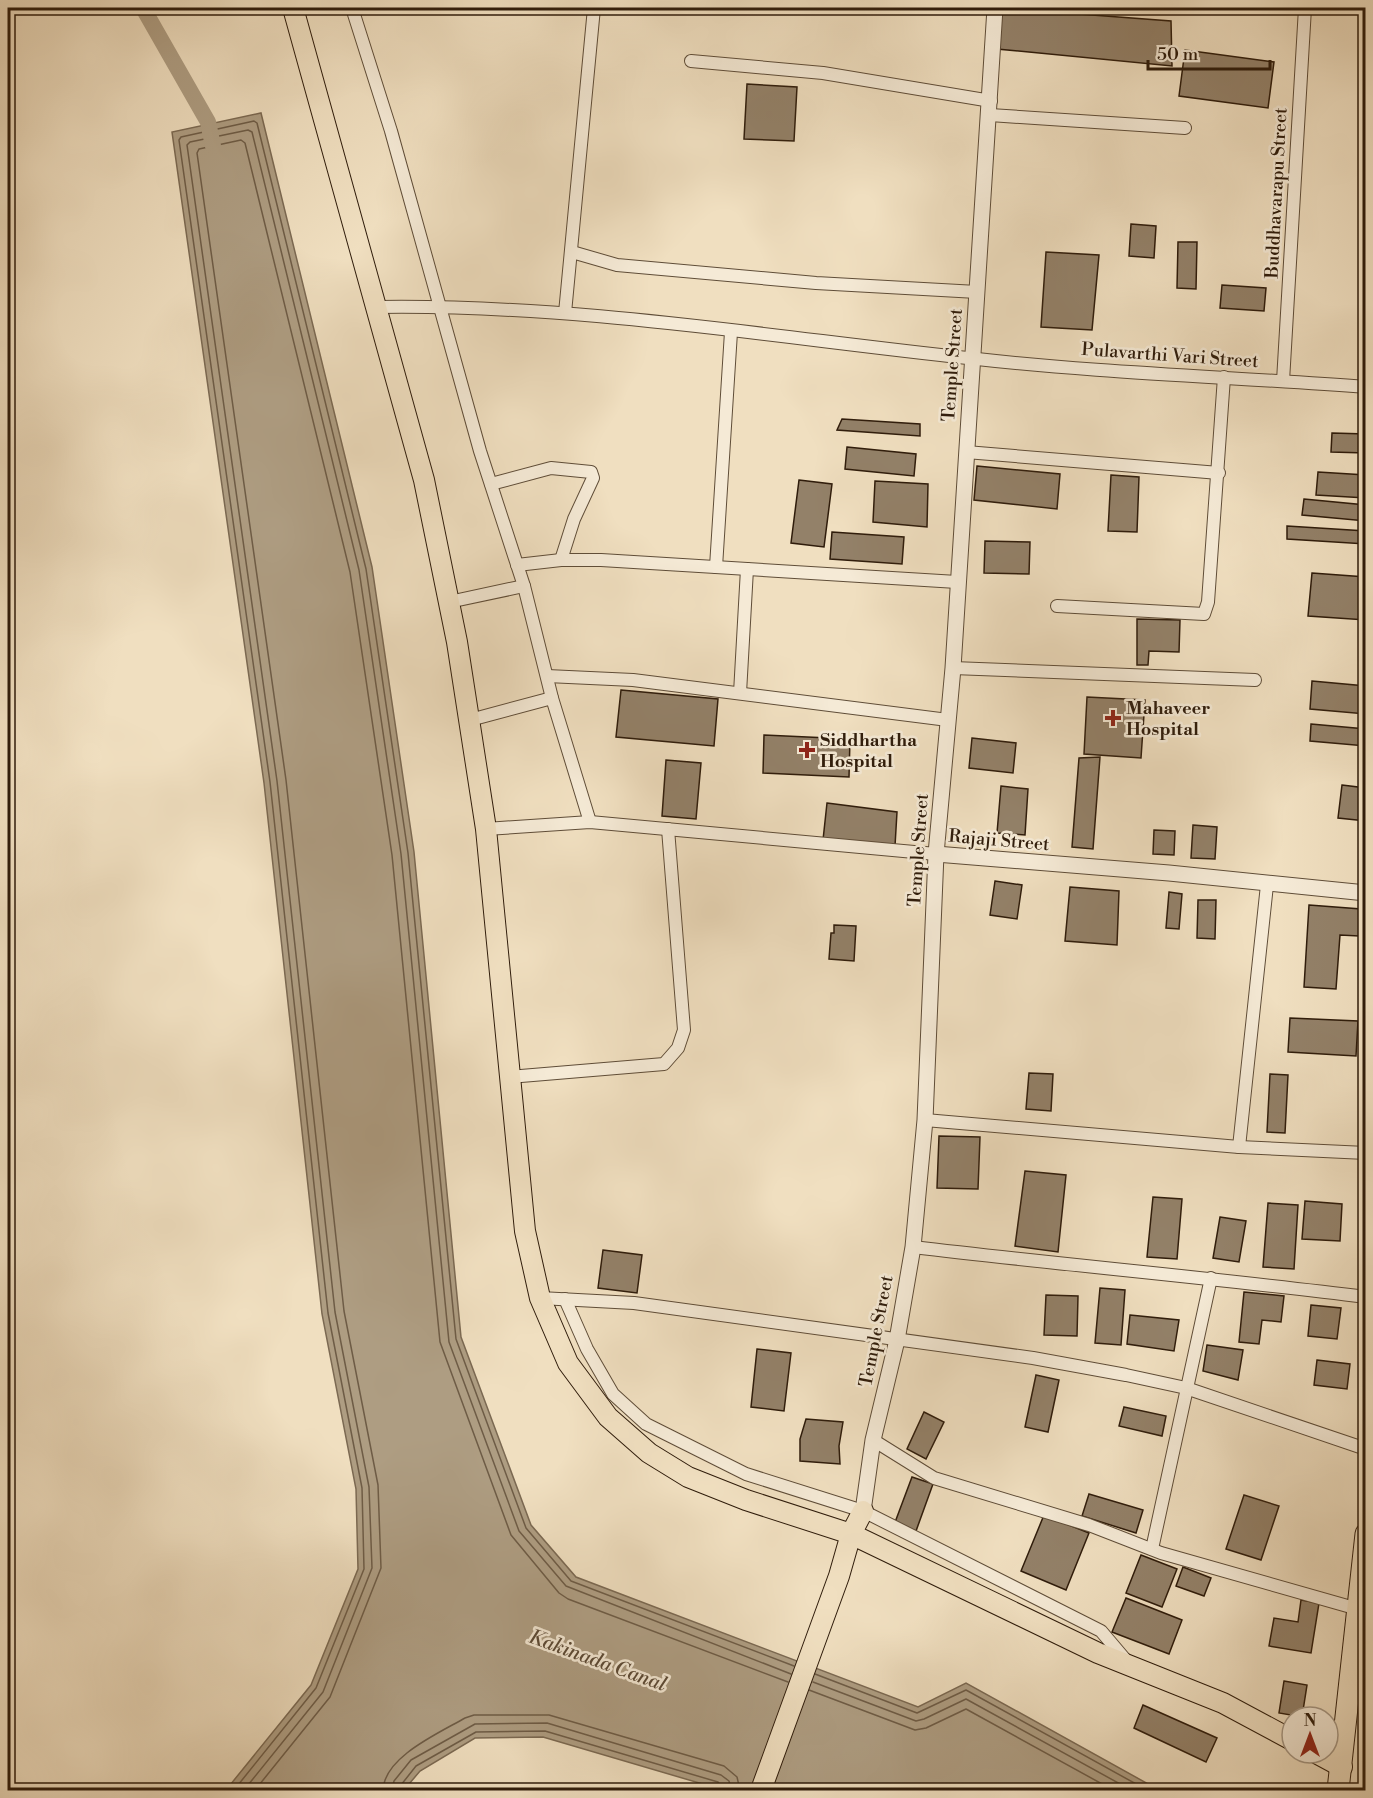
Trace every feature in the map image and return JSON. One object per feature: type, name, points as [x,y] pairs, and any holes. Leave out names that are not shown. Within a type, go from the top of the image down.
[{"type":"highway","points":[[1338,1791],[1360,1663],[1358,1609],[1365,1534]]},
{"type":"main road","points":[[293,8],[424,480],[449,602],[486,829],[525,1231],[540,1298],[568,1363],[608,1417],[649,1453],[688,1477],[851,1534],[1098,1653],[1223,1703],[1280,1734]]},
{"type":"main road","points":[[761,1791],[839,1576],[851,1534],[863,1511]]},
{"type":"main road","points":[[1338,1765],[1342,1767]]},
{"type":"street","points":[[352,8],[391,131],[491,484],[524,586],[552,698],[590,822]]},
{"type":"street","points":[[565,313],[594,8]]},
{"type":"street","name":"Temple Street","points":[[863,1511],[873,1440],[897,1340],[913,1247],[925,1120],[936,854],[953,668],[972,359],[991,108],[995,8]]},
{"type":"street","name":"Buddhavarapu Street","points":[[1283,381],[1305,8]]},
{"type":"street","points":[[692,61],[823,73],[991,108],[1185,128]]},
{"type":"street","points":[[572,252],[617,265],[816,283],[977,292]]},
{"type":"street","name":"Pulavarthi Vari Street","points":[[377,307],[442,306],[565,313],[972,359],[1365,387]]},
{"type":"street","points":[[716,567],[731,332]]},
{"type":"street","points":[[1057,606],[1204,614],[1208,602],[1219,473],[1224,376]]},
{"type":"street","points":[[966,452],[1219,473]]},
{"type":"street","points":[[491,484],[551,468],[591,472],[593,478],[574,519],[561,560]]},
{"type":"street","points":[[517,565],[561,560],[747,568],[957,582]]},
{"type":"street","points":[[740,693],[747,568]]},
{"type":"street","points":[[449,602],[524,586]]},
{"type":"street","points":[[953,668],[1255,680]]},
{"type":"street","points":[[547,676],[633,680],[948,720]]},
{"type":"street","points":[[470,720],[552,698]]},
{"type":"street","name":"Rajaji Street","points":[[486,829],[590,822],[1169,873],[1267,885],[1365,893]]},
{"type":"street","points":[[509,1077],[664,1064],[678,1048],[684,1030],[668,829]]},
{"type":"street","points":[[1239,1147],[1267,885]]},
{"type":"street","points":[[925,1120],[1239,1147],[1365,1153]]},
{"type":"street","points":[[913,1247],[1043,1263],[1211,1278],[1365,1297]]},
{"type":"street","points":[[1152,1549],[1211,1278]]},
{"type":"street","points":[[540,1298],[634,1304],[1033,1358],[1186,1388],[1365,1449]]},
{"type":"street","points":[[565,1299],[587,1349],[613,1394],[646,1424],[746,1474],[863,1511],[1101,1631],[1130,1665]]},
{"type":"street","points":[[873,1440],[934,1478],[1089,1525],[1152,1549],[1358,1609]]},
{"type":"water","name":"Kakinada Canal","points":[[261,113],[372,567],[414,852],[461,1337],[531,1525],[576,1577],[918,1707],[966,1683],[1159,1790],[723,1790],[543,1737],[475,1738],[420,1771],[404,1790],[226,1790],[311,1685],[358,1569],[356,1489],[322,1314],[264,783],[172,132]]},
{"type":"building","points":[[1000,8],[1171,21],[1172,66],[997,49]]},
{"type":"building","points":[[1185,50],[1274,62],[1268,108],[1179,96]]},
{"type":"building","points":[[747,84],[797,87],[794,141],[744,139]]},
{"type":"building","points":[[1131,224],[1156,226],[1154,258],[1129,256]]},
{"type":"building","points":[[1178,242],[1197,242],[1196,289],[1177,288]]},
{"type":"building","points":[[1046,252],[1099,255],[1092,330],[1041,327]]},
{"type":"building","points":[[1222,285],[1266,288],[1264,311],[1220,308]]},
{"type":"building","points":[[842,419],[920,424],[920,436],[837,430]]},
{"type":"building","points":[[1332,433],[1366,434],[1366,453],[1331,452]]},
{"type":"building","points":[[847,447],[916,454],[914,476],[845,469]]},
{"type":"building","points":[[977,466],[1060,474],[1057,509],[974,500]]},
{"type":"building","points":[[1318,472],[1366,475],[1366,498],[1316,495]]},
{"type":"building","points":[[1111,475],[1139,477],[1137,532],[1108,531]]},
{"type":"building","points":[[799,480],[832,484],[824,547],[791,543]]},
{"type":"building","points":[[875,481],[928,484],[927,527],[873,522]]},
{"type":"building","points":[[1304,499],[1366,505],[1366,521],[1302,515]]},
{"type":"building","points":[[1287,526],[1366,531],[1366,544],[1287,539]]},
{"type":"building","points":[[832,532],[904,537],[902,564],[830,559]]},
{"type":"building","points":[[985,541],[1030,542],[1029,574],[984,573]]},
{"type":"building","points":[[1312,573],[1366,577],[1366,620],[1308,616]]},
{"type":"building","points":[[1137,619],[1180,620],[1179,652],[1149,651],[1148,665],[1137,665]]},
{"type":"building","points":[[1312,681],[1366,686],[1366,714],[1310,709]]},
{"type":"building","points":[[621,690],[718,699],[714,746],[616,737]]},
{"type":"building","points":[[1087,697],[1145,700],[1141,758],[1084,754]]},
{"type":"building","points":[[1311,724],[1366,729],[1366,746],[1310,741]]},
{"type":"building","points":[[764,735],[850,739],[849,777],[763,773]]},
{"type":"building","points":[[972,738],[1016,743],[1013,773],[969,768]]},
{"type":"building","points":[[1100,757],[1093,849],[1072,847],[1079,758]]},
{"type":"building","points":[[666,760],[701,763],[696,819],[662,816]]},
{"type":"building","points":[[1342,785],[1366,788],[1366,821],[1338,818]]},
{"type":"building","points":[[1001,786],[1028,789],[1025,835],[997,833]]},
{"type":"building","points":[[827,803],[897,812],[895,846],[823,840]]},
{"type":"building","points":[[1193,825],[1217,827],[1215,859],[1191,858]]},
{"type":"building","points":[[1154,830],[1175,831],[1174,855],[1153,854]]},
{"type":"building","points":[[995,881],[1022,885],[1017,919],[990,915]]},
{"type":"building","points":[[1070,887],[1119,891],[1117,945],[1065,941]]},
{"type":"building","points":[[1169,892],[1182,894],[1179,929],[1166,928]]},
{"type":"building","points":[[1198,900],[1216,900],[1215,939],[1197,938]]},
{"type":"building","points":[[1309,905],[1361,909],[1359,936],[1340,935],[1336,989],[1304,987]]},
{"type":"building","points":[[834,925],[856,926],[854,961],[829,959],[831,933],[834,933]]},
{"type":"building","points":[[1290,1018],[1358,1021],[1356,1056],[1288,1052]]},
{"type":"building","points":[[1029,1073],[1053,1074],[1051,1111],[1026,1109]]},
{"type":"building","points":[[1270,1074],[1288,1075],[1285,1133],[1267,1132]]},
{"type":"building","points":[[939,1136],[980,1137],[978,1189],[937,1188]]},
{"type":"building","points":[[1025,1171],[1066,1175],[1058,1252],[1015,1246]]},
{"type":"building","points":[[1153,1197],[1182,1199],[1177,1259],[1147,1257]]},
{"type":"building","points":[[1305,1201],[1342,1204],[1340,1241],[1302,1239]]},
{"type":"building","points":[[1268,1203],[1298,1205],[1294,1269],[1263,1267]]},
{"type":"building","points":[[1220,1217],[1246,1221],[1239,1262],[1213,1258]]},
{"type":"building","points":[[603,1250],[642,1255],[637,1293],[598,1288]]},
{"type":"building","points":[[1100,1288],[1125,1290],[1121,1345],[1095,1343]]},
{"type":"building","points":[[1244,1292],[1284,1296],[1281,1322],[1262,1320],[1259,1344],[1239,1342]]},
{"type":"building","points":[[1046,1295],[1078,1296],[1077,1336],[1044,1335]]},
{"type":"building","points":[[1311,1305],[1341,1308],[1337,1339],[1308,1336]]},
{"type":"building","points":[[1130,1315],[1179,1320],[1174,1351],[1127,1344]]},
{"type":"building","points":[[1207,1345],[1243,1350],[1238,1380],[1203,1371]]},
{"type":"building","points":[[757,1349],[791,1353],[784,1411],[751,1407]]},
{"type":"building","points":[[1317,1360],[1350,1364],[1347,1389],[1314,1385]]},
{"type":"building","points":[[1036,1375],[1059,1380],[1048,1432],[1025,1427]]},
{"type":"building","points":[[1124,1407],[1166,1416],[1162,1436],[1119,1426]]},
{"type":"building","points":[[924,1412],[944,1422],[926,1459],[907,1449]]},
{"type":"building","points":[[806,1419],[843,1422],[839,1446],[840,1464],[800,1461],[800,1439]]},
{"type":"building","points":[[912,1477],[933,1484],[916,1531],[894,1525]]},
{"type":"building","points":[[1089,1494],[1143,1510],[1136,1533],[1082,1516]]},
{"type":"building","points":[[1244,1495],[1279,1506],[1261,1560],[1226,1549]]},
{"type":"building","points":[[1044,1515],[1089,1533],[1066,1590],[1021,1571]]},
{"type":"building","points":[[1141,1555],[1177,1569],[1162,1607],[1126,1593]]},
{"type":"building","points":[[1183,1567],[1211,1578],[1204,1596],[1176,1586]]},
{"type":"building","points":[[1126,1598],[1182,1620],[1169,1654],[1112,1632]]},
{"type":"building","points":[[1301,1600],[1319,1603],[1311,1653],[1269,1646],[1274,1618],[1298,1622]]},
{"type":"building","points":[[1284,1681],[1307,1685],[1304,1705],[1280,1705]]},
{"type":"building","points":[[1359,1687],[1366,1689],[1366,1709],[1355,1706]]},
{"type":"building","points":[[1143,1705],[1217,1738],[1206,1762],[1134,1728]]},
{"type":"waterway","points":[[143,8],[208,122],[213,146]]},
{"type":"place","name":"Mahaveer Hospital","points":[[1113,718]]},
{"type":"place","name":"Siddhartha Hospital","points":[[807,750]]}]
